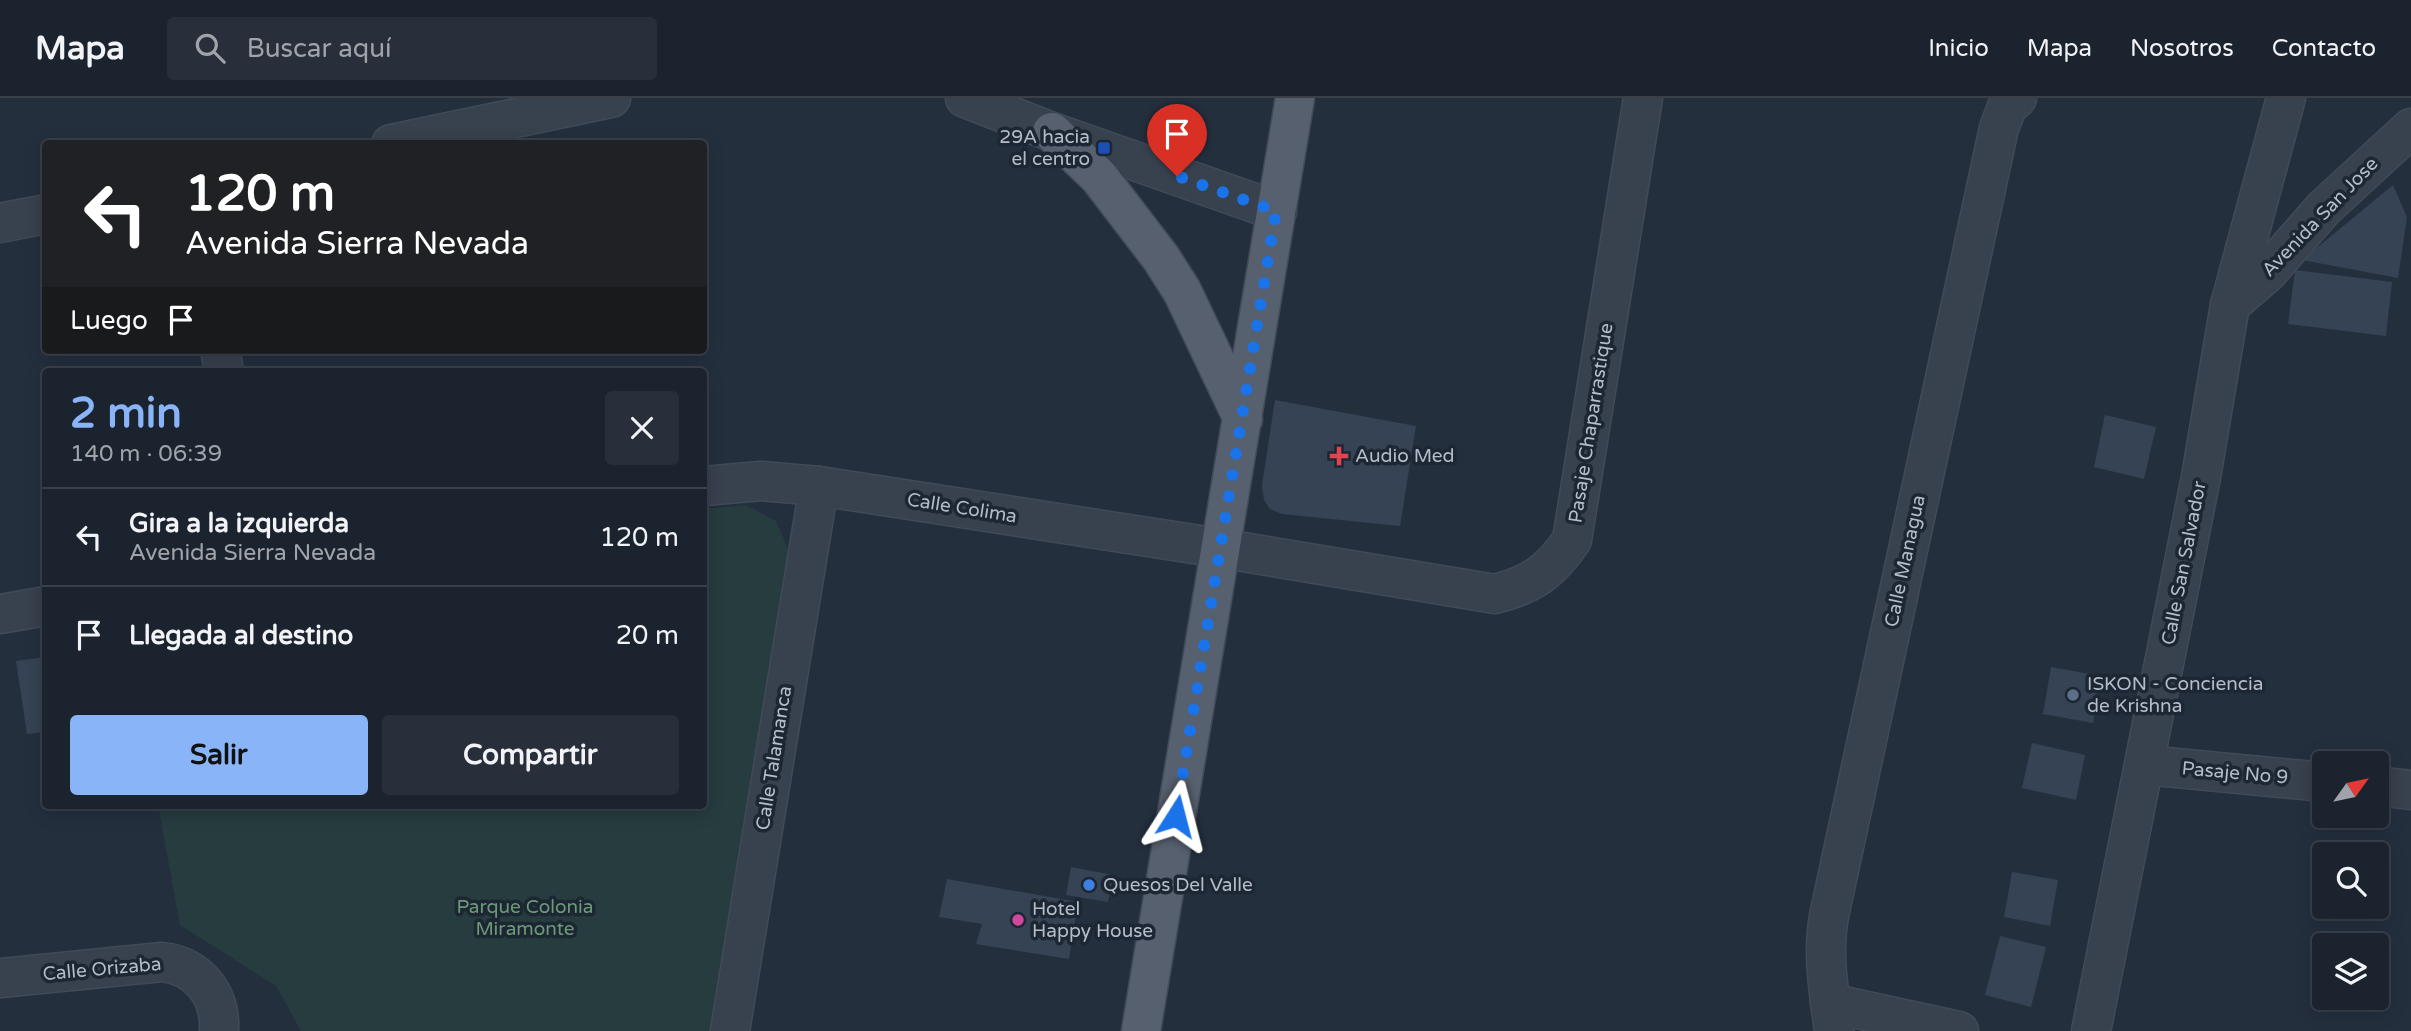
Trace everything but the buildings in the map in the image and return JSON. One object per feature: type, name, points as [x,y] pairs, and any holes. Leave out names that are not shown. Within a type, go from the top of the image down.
[{"type":"main road","points":[[1141,1031],[1295,98]]},
{"type":"main road","points":[[1052,132],[1099,177],[1161,258],[1182,291],[1242,419]]},
{"type":"street","points":[[410,140],[611,98]]},
{"type":"street","points":[[965,98],[1052,132],[1276,211]]},
{"type":"street","name":"Pasaje Chaparrastique","points":[[1219,548],[1495,594],[1520,588],[1551,567],[1572,540],[1643,98]]},
{"type":"street","name":"Calle Managua","points":[[1833,1017],[1825,959],[1829,916],[1998,128],[2007,107],[2017,98]]},
{"type":"street","name":"Calle San Salvador","points":[[2091,1031],[2201,477],[2230,305],[2286,98]]},
{"type":"street","name":"Avenida San Jose","points":[[2230,305],[2267,273],[2324,208],[2411,128]]},
{"type":"street","points":[[0,223],[42,215]]},
{"type":"street","name":"Calle Colima","points":[[707,486],[761,481],[819,485],[1219,548]]},
{"type":"street","name":"Calle Talamanca","points":[[730,1031],[819,485]]},
{"type":"street","points":[[0,614],[42,607]]},
{"type":"street","name":"Pasaje No 9","points":[[2145,765],[2312,781]]},
{"type":"street","points":[[2389,787],[2411,790]]},
{"type":"street","name":"Calle Orizaba","points":[[0,978],[162,962],[182,967],[200,977],[208,986],[217,1008],[219,1031]]},
{"type":"street","points":[[1833,1017],[1959,1031]]},
{"type":"green space","name":"Parque Colonia Miramonte","points":[[746,505],[776,521],[789,551],[787,612],[712,1031],[301,1031],[276,986],[180,925],[159,809],[707,809],[707,509]]},
{"type":"place","name":"29A hacia el centro","points":[[1104,148]]},
{"type":"place","name":"Audio Med","points":[[1339,456]]},
{"type":"place","name":"ISKON - Conciencia de Krishna","points":[[2073,695]]},
{"type":"place","name":"Quesos Del Valle","points":[[1089,885]]},
{"type":"place","name":"Hotel Happy House","points":[[1018,920]]},
{"type":"route","points":[[1176,816],[1276,211],[1177,176]]}]
